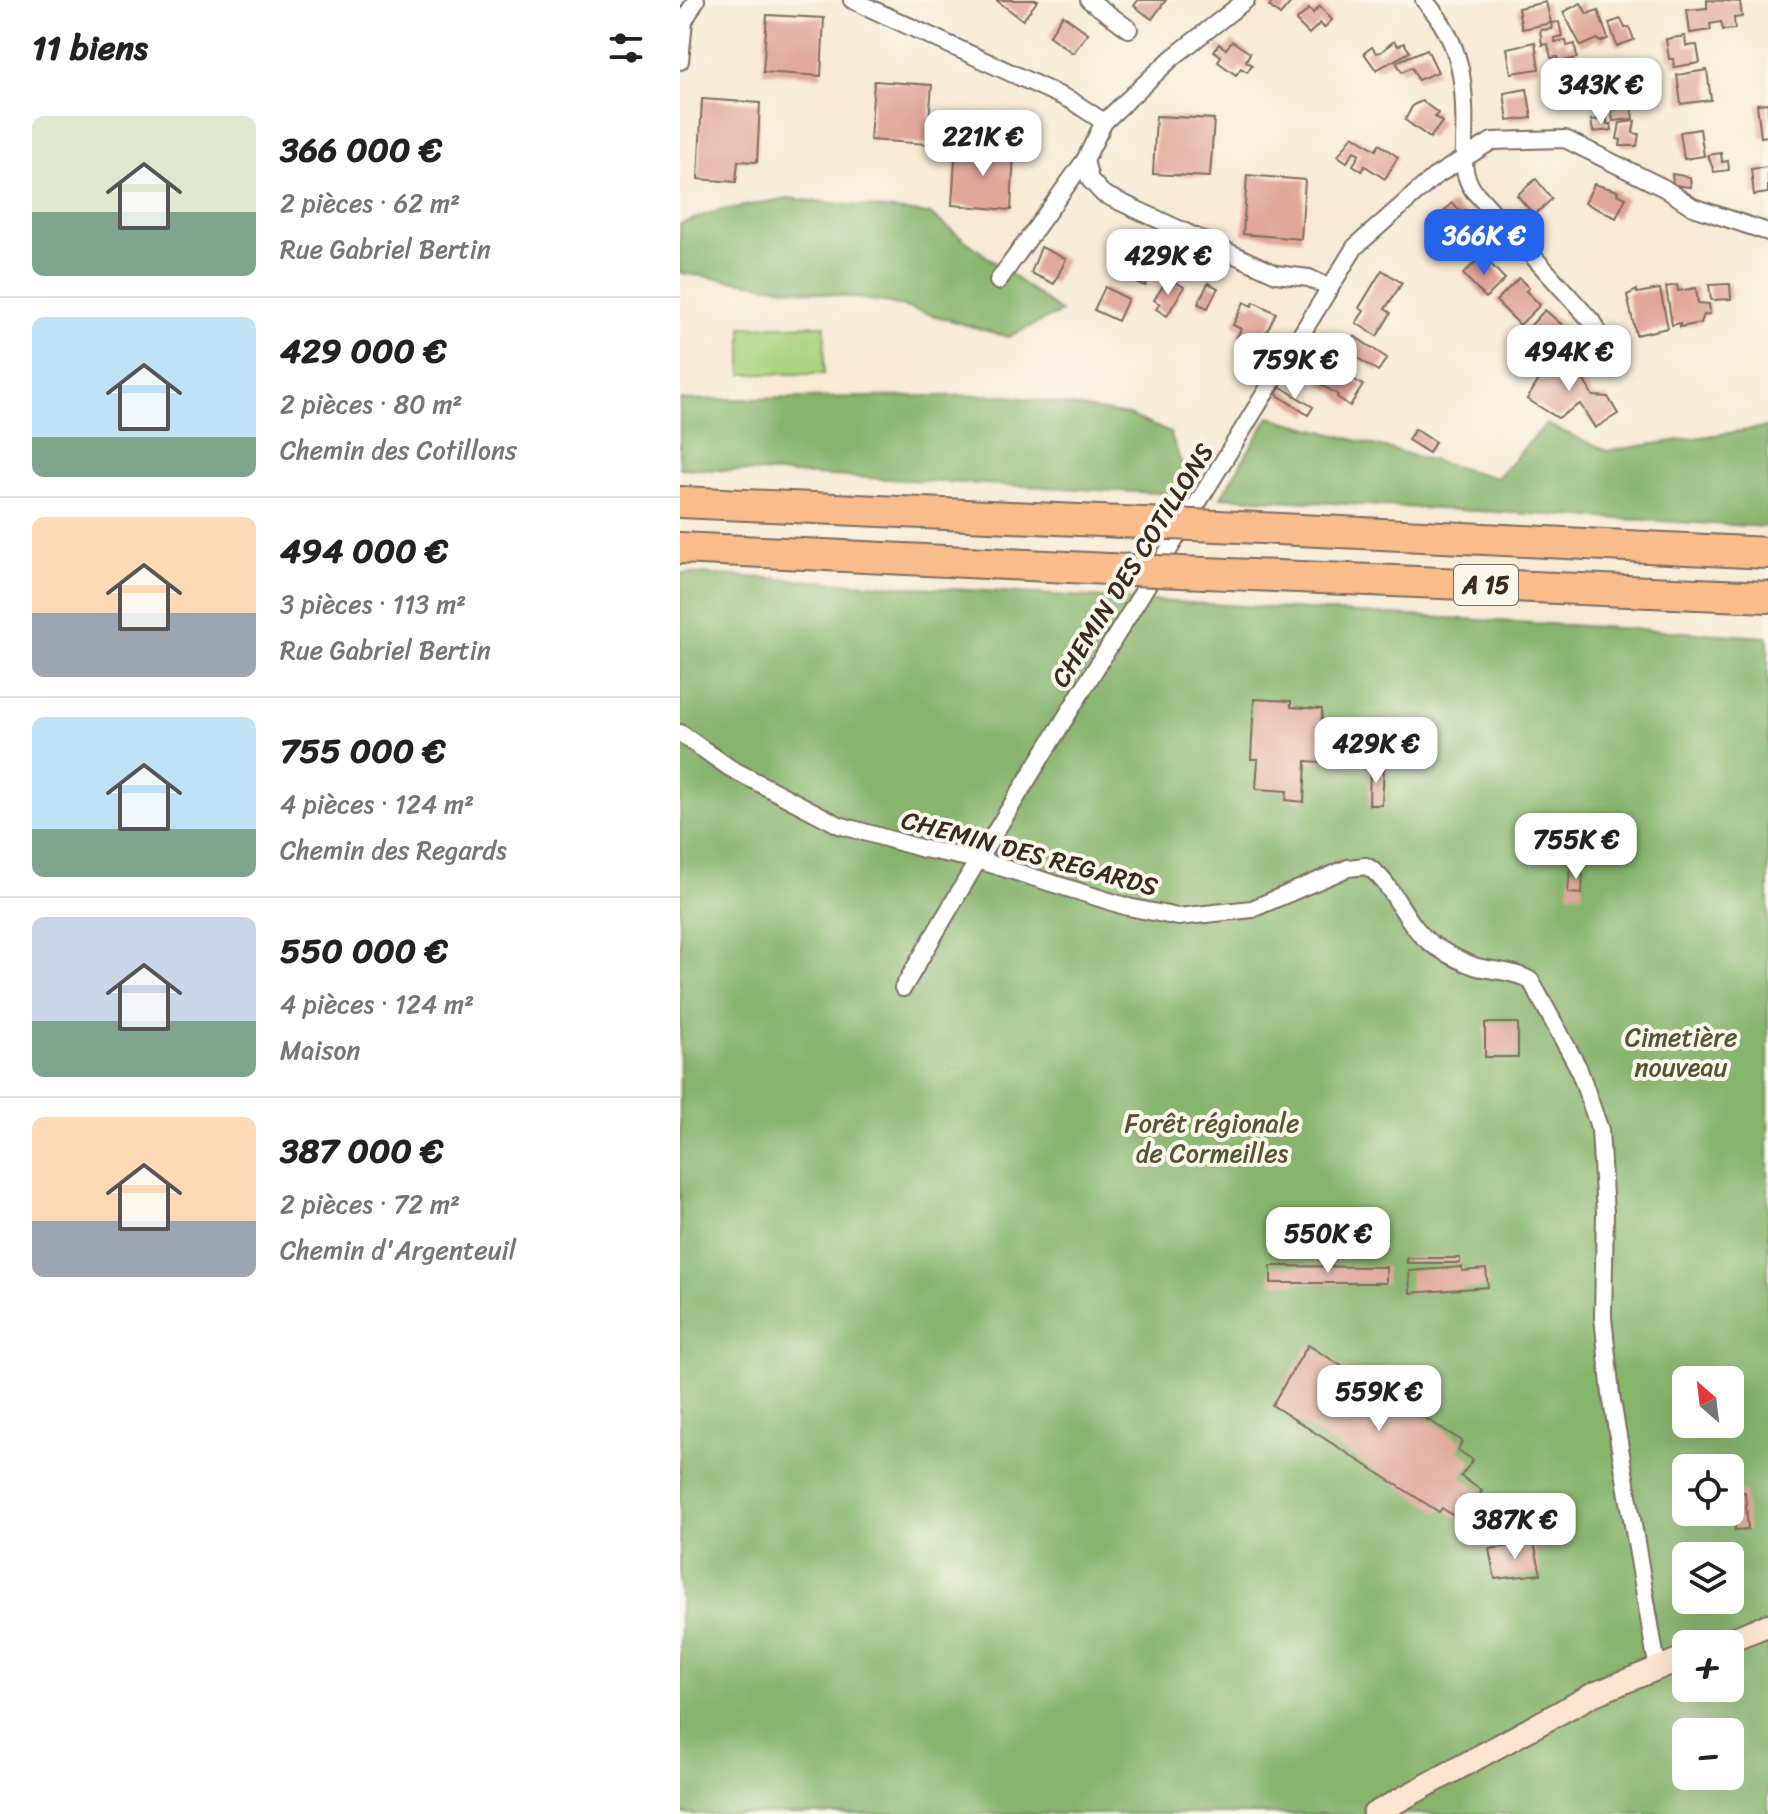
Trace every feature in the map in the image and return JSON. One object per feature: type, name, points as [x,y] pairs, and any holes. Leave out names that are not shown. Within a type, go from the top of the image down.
[{"type":"highway","name":"A 15","points":[[680,502],[1768,553]]},
{"type":"highway","name":"A 15","points":[[680,548],[1768,597]]},
{"type":"street","points":[[680,61],[682,21],[696,0]]},
{"type":"street","points":[[852,0],[1072,101],[1104,122]]},
{"type":"street","points":[[1089,0],[1129,29]]},
{"type":"street","points":[[998,281],[1085,160],[1104,122],[1172,58],[1246,0]]},
{"type":"street","points":[[1424,0],[1457,50],[1464,77],[1464,176],[1473,190],[1595,325],[1612,369]]},
{"type":"street","name":"CHEMIN DES COTILLONS","points":[[903,988],[978,860],[1355,247],[1434,177],[1492,141],[1565,139],[1664,188],[1693,207],[1768,232]]},
{"type":"street","points":[[1085,160],[1090,180],[1103,194],[1276,274],[1309,278],[1330,288]]},
{"type":"street","name":"CHEMIN DES REGARDS","points":[[680,733],[730,768],[839,825],[924,849],[978,860],[1128,907],[1178,917],[1252,909],[1348,868],[1366,866],[1381,878],[1405,916],[1430,943],[1475,966],[1523,976],[1531,981],[1578,1067],[1600,1130],[1605,1213],[1603,1292],[1611,1395],[1659,1667]]},
{"type":"street","points":[[1744,1634],[1768,1625]]},
{"type":"street","points":[[1374,1814],[1594,1694],[1672,1662]]},
{"type":"green space","points":[[788,198],[930,214],[1061,312],[1008,337],[890,303],[680,273],[680,224],[717,211]]},
{"type":"green space","points":[[825,325],[824,374],[742,374],[742,327]]},
{"type":"green space","points":[[1003,395],[1129,415],[1170,433],[1193,495],[680,468],[680,400]]},
{"type":"green space","points":[[1269,417],[1497,478],[1546,424],[1607,451],[1768,427],[1768,527],[1221,497]]},
{"type":"green space","name":"Forêt régionale de Cormeilles","points":[[680,573],[1768,637],[1768,1814],[680,1814]]},
{"type":"building","points":[[996,0],[1038,0],[1023,20]]},
{"type":"building","points":[[1138,0],[1166,0],[1152,19],[1134,6]]},
{"type":"building","points":[[1274,0],[1293,0],[1280,15],[1269,6]]},
{"type":"building","points":[[1707,0],[1740,2],[1742,17],[1734,18],[1735,29],[1723,30],[1721,22],[1710,24],[1711,30],[1690,33],[1687,10],[1707,8]]},
{"type":"building","points":[[1546,2],[1551,23],[1522,29],[1518,8]]},
{"type":"building","points":[[1581,3],[1587,14],[1598,10],[1608,39],[1600,42],[1598,39],[1581,46],[1563,12]]},
{"type":"building","points":[[1320,6],[1332,20],[1324,28],[1320,23],[1309,34],[1296,21],[1309,9],[1313,13]]},
{"type":"building","points":[[767,15],[824,18],[821,76],[763,72]]},
{"type":"building","points":[[1063,15],[1088,33],[1073,53],[1049,36]]},
{"type":"building","points":[[1621,19],[1625,28],[1629,27],[1634,40],[1617,46],[1609,23]]},
{"type":"building","points":[[1559,22],[1562,36],[1554,38],[1555,42],[1566,40],[1567,46],[1575,44],[1577,58],[1562,61],[1563,69],[1560,70],[1558,57],[1551,58],[1548,44],[1542,45],[1540,30],[1552,29],[1551,23]]},
{"type":"building","points":[[1685,36],[1686,46],[1697,45],[1700,63],[1674,67],[1673,59],[1669,59],[1666,39]]},
{"type":"building","points":[[1232,41],[1250,53],[1246,61],[1252,65],[1247,72],[1241,68],[1236,75],[1218,62],[1221,56],[1214,51],[1219,44],[1226,49]]},
{"type":"building","points":[[1394,41],[1398,46],[1404,43],[1410,52],[1376,70],[1364,53],[1372,47],[1376,53],[1381,52]]},
{"type":"building","points":[[1535,42],[1539,69],[1511,73],[1507,48]]},
{"type":"building","points":[[1427,49],[1438,72],[1418,80],[1412,67],[1402,72],[1396,62]]},
{"type":"building","points":[[1627,62],[1629,89],[1610,90],[1608,73],[1617,68],[1617,63]]},
{"type":"building","points":[[1707,70],[1711,100],[1681,104],[1677,75]]},
{"type":"building","points":[[874,81],[932,85],[927,144],[870,140]]},
{"type":"building","points":[[1591,82],[1590,97],[1567,99],[1564,88]]},
{"type":"building","points":[[1527,89],[1532,118],[1508,121],[1504,93]]},
{"type":"building","points":[[1630,96],[1633,119],[1613,121],[1610,98]]},
{"type":"building","points":[[702,99],[760,103],[757,162],[738,161],[736,182],[698,179]]},
{"type":"building","points":[[1422,101],[1438,113],[1435,117],[1442,122],[1430,138],[1405,120],[1413,105]]},
{"type":"building","points":[[1768,103],[1768,136],[1761,137],[1757,104]]},
{"type":"building","points":[[1156,116],[1214,119],[1210,177],[1153,174]]},
{"type":"building","points":[[1607,119],[1612,130],[1593,132],[1591,120]]},
{"type":"building","points":[[1635,121],[1633,133],[1639,134],[1637,146],[1620,146],[1621,140],[1617,139],[1620,123]]},
{"type":"building","points":[[1700,129],[1704,156],[1684,159],[1680,132]]},
{"type":"building","points":[[1353,135],[1376,150],[1379,144],[1398,157],[1385,179],[1365,166],[1362,171],[1353,165],[1360,154],[1354,151],[1347,162],[1338,156]]},
{"type":"building","points":[[956,146],[1014,151],[1011,210],[952,205]]},
{"type":"building","points":[[1721,153],[1722,162],[1728,161],[1729,170],[1714,172],[1708,155]]},
{"type":"building","points":[[1768,167],[1768,193],[1754,195],[1751,169]]},
{"type":"building","points":[[1672,174],[1690,177],[1691,187],[1673,185]]},
{"type":"building","points":[[1247,175],[1305,180],[1301,239],[1243,234]]},
{"type":"building","points":[[1536,179],[1552,199],[1534,215],[1517,195]]},
{"type":"building","points":[[1594,184],[1618,191],[1617,194],[1626,198],[1616,218],[1585,203]]},
{"type":"building","points":[[1452,203],[1471,221],[1451,241],[1433,223]]},
{"type":"building","points":[[1142,240],[1162,249],[1145,286],[1123,276]]},
{"type":"building","points":[[1041,247],[1066,259],[1054,284],[1031,273]]},
{"type":"building","points":[[1480,258],[1486,264],[1488,261],[1505,279],[1486,298],[1463,274]]},
{"type":"building","points":[[1382,270],[1402,283],[1385,309],[1391,313],[1377,336],[1356,323],[1364,311],[1359,308]]},
{"type":"building","points":[[1519,278],[1529,288],[1526,291],[1540,305],[1520,325],[1496,301]]},
{"type":"building","points":[[1166,281],[1184,287],[1167,316],[1156,309],[1160,304],[1154,300]]},
{"type":"building","points":[[1208,283],[1218,288],[1208,308],[1198,304]]},
{"type":"building","points":[[1730,284],[1731,299],[1711,300],[1709,285]]},
{"type":"building","points":[[1677,285],[1678,291],[1696,288],[1698,303],[1709,304],[1710,314],[1704,315],[1701,323],[1680,327],[1680,323],[1672,325],[1666,287]]},
{"type":"building","points":[[1105,287],[1128,299],[1118,321],[1094,310]]},
{"type":"building","points":[[1660,289],[1668,328],[1636,335],[1627,295],[1637,290],[1637,293]]},
{"type":"building","points":[[1244,302],[1252,306],[1254,302],[1276,313],[1264,337],[1281,346],[1270,365],[1255,357],[1260,348],[1237,337],[1241,329],[1233,325]]},
{"type":"building","points":[[1545,310],[1569,331],[1551,348],[1530,326]]},
{"type":"building","points":[[1354,336],[1387,358],[1378,371],[1345,350]]},
{"type":"building","points":[[1306,340],[1331,356],[1327,363],[1299,351]]},
{"type":"building","points":[[1566,350],[1593,396],[1608,397],[1618,414],[1595,428],[1580,404],[1558,418],[1527,399],[1546,369]]},
{"type":"building","points":[[1331,366],[1363,385],[1350,406],[1320,384]]},
{"type":"building","points":[[1281,387],[1313,407],[1308,415],[1276,394]]},
{"type":"building","points":[[1415,429],[1435,442],[1429,453],[1408,440]]},
{"type":"building","points":[[1254,699],[1291,701],[1291,707],[1322,709],[1320,762],[1306,761],[1304,802],[1286,800],[1287,791],[1256,789],[1258,759],[1251,759]]},
{"type":"building","points":[[1370,765],[1384,766],[1382,805],[1369,805]]},
{"type":"building","points":[[1576,816],[1587,817],[1585,834],[1574,832]]},
{"type":"building","points":[[1570,868],[1583,870],[1582,894],[1568,893]]},
{"type":"building","points":[[1485,1023],[1518,1023],[1518,1057],[1485,1057]]},
{"type":"building","points":[[1407,1258],[1460,1258],[1460,1263],[1407,1263]]},
{"type":"building","points":[[1271,1266],[1386,1267],[1386,1283],[1271,1283]]},
{"type":"building","points":[[1462,1267],[1462,1271],[1486,1269],[1488,1287],[1410,1293],[1409,1271]]},
{"type":"building","points":[[1308,1345],[1462,1441],[1458,1450],[1473,1460],[1461,1476],[1482,1491],[1463,1522],[1442,1508],[1439,1512],[1272,1405]]},
{"type":"building","points":[[1744,1492],[1748,1529],[1735,1530],[1735,1526],[1744,1526]]},
{"type":"building","points":[[1534,1543],[1541,1574],[1495,1579],[1489,1549]]},
{"type":"park label","name":"Cimetière nouveau","points":[[1681,1052]]}]
